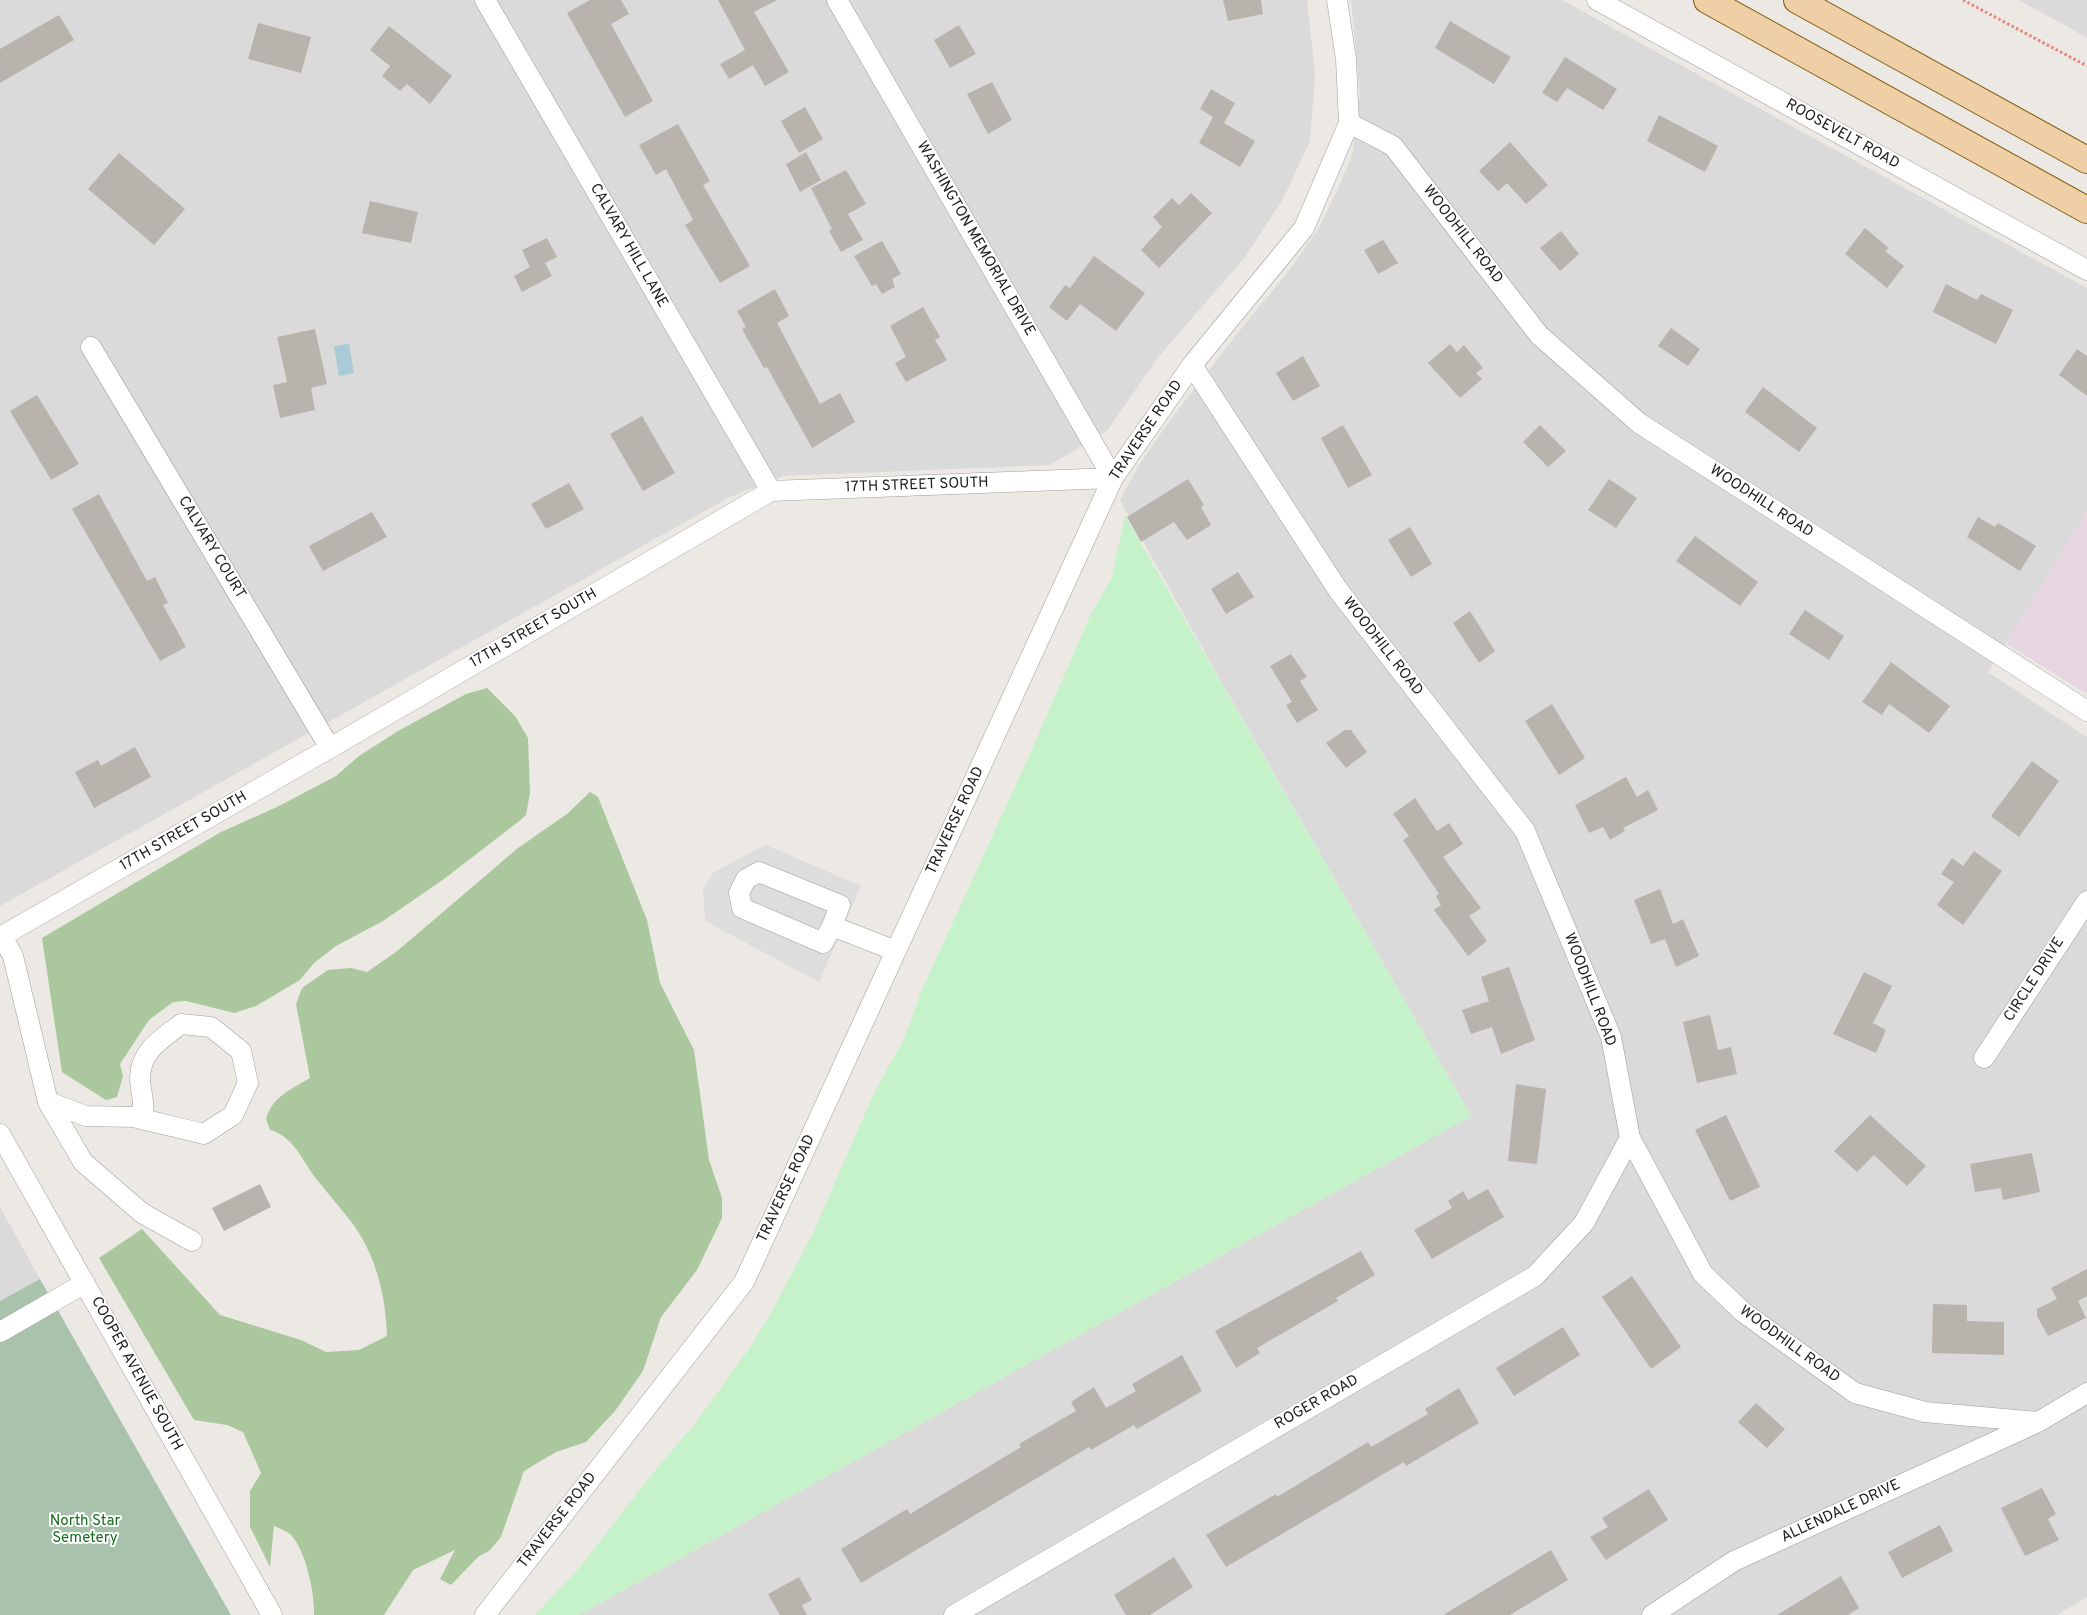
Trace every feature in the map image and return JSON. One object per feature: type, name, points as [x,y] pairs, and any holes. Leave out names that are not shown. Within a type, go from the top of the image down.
[{"type":"main road","points":[[1707,0],[2087,210]]},
{"type":"main road","points":[[1797,0],[2087,160]]},
{"type":"street","name":"CALVARY HILL LANE","points":[[485,0],[771,491]]},
{"type":"street","name":"WASHINGTON MEMORIAL DRIVE","points":[[837,0],[1113,478]]},
{"type":"street","name":"TRAVERSE ROAD","points":[[484,1615],[744,1282],[1113,478],[1192,365],[1304,228],[1349,123],[1346,59],[1338,0]]},
{"type":"street","name":"ROOSEVELT ROAD","points":[[1597,0],[2087,270]]},
{"type":"street","name":"WOODHILL ROAD","points":[[1349,123],[1393,146],[1539,335],[1639,424],[2087,711]]},
{"type":"street","name":"CALVARY COURT","points":[[91,347],[330,748]]},
{"type":"street","name":"WOODHILL ROAD","points":[[1192,365],[1338,590],[1526,830],[1611,1037],[1630,1138],[1703,1274],[1743,1312],[1855,1393],[1925,1412],[2038,1422]]},
{"type":"street","name":"17TH STREET SOUTH","points":[[1,936],[330,748],[771,491],[1113,478]]},
{"type":"street","points":[[759,872],[840,905],[832,926],[823,943],[742,908],[739,893],[746,879],[759,872]]},
{"type":"street","name":"CIRCLE DRIVE","points":[[1984,1058],[2087,902]]},
{"type":"street","points":[[832,926],[896,951]]},
{"type":"street","points":[[1,936],[12,956],[48,1102],[83,1162],[142,1213],[192,1241]]},
{"type":"street","points":[[48,1102],[86,1116],[142,1119],[204,1134],[233,1115],[248,1083],[241,1051],[211,1027],[181,1024],[147,1050],[140,1076],[145,1106],[142,1119]]},
{"type":"street","name":"COOPER AVENUE SOUTH","points":[[0,1134],[272,1615]]},
{"type":"street","name":"ROGER ROAD","points":[[954,1615],[1536,1276],[1584,1224],[1630,1138]]},
{"type":"street","points":[[0,1332],[84,1283]]},
{"type":"street","points":[[2038,1422],[2087,1392]]},
{"type":"street","name":"ALLENDALE DRIVE","points":[[1652,1615],[1734,1560],[2038,1422]]},
{"type":"path","points":[[1963,0],[2087,66]]},
{"type":"shaded area","points":[[0,0],[1307,0],[1315,74],[1310,141],[1283,199],[1245,257],[1156,360],[1107,431],[1050,465],[783,476],[730,497],[0,906]]},
{"type":"shaded area","points":[[1351,0],[1562,0],[2087,288],[2087,511],[1988,672],[2087,737],[2087,1597],[2057,1615],[579,1615],[1471,1116],[1222,683],[1120,500],[1139,465],[1171,419],[1287,273],[1317,231],[1336,193],[1352,156],[1360,95]]},
{"type":"shaded area","points":[[2018,0],[2087,0],[2087,38],[2061,23]]},
{"type":"shaded area","points":[[2087,511],[2087,694],[2005,643]]},
{"type":"shaded area","points":[[766,845],[861,886],[819,982],[705,921],[703,888],[714,872]]},
{"type":"shaded area","points":[[0,1207],[40,1279],[0,1301]]},
{"type":"green space","points":[[1125,516],[1471,1116],[579,1615],[535,1615],[580,1567],[656,1469],[694,1425],[748,1350],[770,1315],[814,1231],[875,1091],[904,1039],[921,992],[1029,756],[1090,616],[1112,577]]},
{"type":"green space","points":[[487,688],[515,716],[528,738],[530,793],[526,815],[444,879],[383,921],[336,946],[314,963],[300,980],[256,1006],[234,1013],[186,1001],[173,1002],[149,1020],[120,1064],[123,1076],[117,1097],[106,1100],[62,1072],[42,938],[221,832],[277,807],[336,776],[359,756],[398,731],[466,694]]},
{"type":"green space","points":[[590,792],[598,797],[647,920],[660,983],[694,1050],[709,1160],[722,1198],[722,1218],[697,1270],[661,1317],[643,1371],[615,1411],[586,1442],[556,1452],[524,1471],[501,1537],[490,1550],[478,1557],[451,1585],[440,1579],[455,1550],[413,1570],[384,1615],[314,1615],[313,1596],[305,1562],[301,1551],[291,1535],[274,1526],[270,1567],[250,1527],[250,1491],[261,1473],[243,1432],[227,1425],[194,1420],[99,1258],[142,1229],[220,1315],[301,1340],[326,1352],[359,1350],[387,1336],[385,1307],[379,1279],[363,1239],[314,1176],[296,1148],[285,1137],[270,1130],[266,1119],[273,1105],[283,1094],[310,1078],[296,1004],[302,988],[328,970],[351,968],[367,972],[396,952],[518,848],[567,814]]},
{"type":"green space","name":"North Star Semetery","points":[[40,1279],[231,1615],[0,1615],[0,1301]]},
{"type":"water","points":[[349,344],[354,373],[339,376],[334,346]]},
{"type":"building","points":[[590,0],[621,0],[629,14],[611,24],[653,101],[625,117],[567,13]]},
{"type":"building","points":[[718,0],[777,0],[754,12],[789,72],[765,86],[753,65],[729,79],[720,64],[745,50]]},
{"type":"building","points":[[1223,0],[1261,0],[1263,14],[1228,21]]},
{"type":"building","points":[[59,15],[74,40],[0,83],[0,49]]},
{"type":"building","points":[[1450,21],[1511,57],[1494,84],[1435,48]]},
{"type":"building","points":[[258,23],[311,37],[301,73],[248,59]]},
{"type":"building","points":[[959,25],[976,54],[950,68],[934,40]]},
{"type":"building","points":[[389,26],[452,76],[430,104],[407,84],[400,91],[382,76],[390,66],[370,50]]},
{"type":"building","points":[[1565,57],[1617,89],[1603,110],[1567,88],[1557,102],[1542,93]]},
{"type":"building","points":[[992,82],[1012,120],[988,134],[967,94]]},
{"type":"building","points":[[1211,89],[1235,103],[1224,123],[1255,141],[1240,167],[1199,143],[1213,117],[1200,109]]},
{"type":"building","points":[[805,107],[823,139],[799,153],[781,121]]},
{"type":"building","points":[[1659,115],[1718,146],[1705,172],[1647,141]]},
{"type":"building","points":[[678,124],[710,181],[703,185],[750,266],[720,283],[685,225],[693,220],[666,169],[656,175],[639,145]]},
{"type":"building","points":[[1510,142],[1548,185],[1526,204],[1507,183],[1498,191],[1479,171]]},
{"type":"building","points":[[806,152],[821,180],[800,192],[786,164]]},
{"type":"building","points":[[119,153],[185,209],[154,245],[88,189]]},
{"type":"building","points":[[846,170],[866,204],[848,214],[863,240],[841,252],[829,231],[832,229],[811,188]]},
{"type":"building","points":[[1191,193],[1212,213],[1159,268],[1141,250],[1162,227],[1153,217],[1172,198],[1179,205]]},
{"type":"building","points":[[370,201],[418,212],[411,243],[362,233]]},
{"type":"building","points":[[1865,228],[1889,248],[1885,251],[1904,266],[1887,288],[1845,254]]},
{"type":"building","points":[[1561,231],[1579,254],[1560,271],[1540,248]]},
{"type":"building","points":[[547,238],[557,257],[545,263],[552,276],[522,292],[514,276],[530,267],[522,250]]},
{"type":"building","points":[[1383,240],[1398,263],[1378,274],[1364,250]]},
{"type":"building","points":[[882,241],[901,274],[892,279],[895,287],[882,294],[876,284],[872,286],[854,256]]},
{"type":"building","points":[[1094,256],[1145,293],[1116,331],[1080,304],[1067,321],[1049,307],[1065,285],[1070,288]]},
{"type":"building","points":[[1946,284],[1977,300],[1981,294],[2013,310],[1996,344],[1933,312]]},
{"type":"building","points":[[775,289],[789,316],[777,323],[820,404],[840,393],[855,422],[812,448],[767,367],[764,368],[742,329],[746,327],[737,311]]},
{"type":"building","points":[[923,307],[940,337],[935,340],[947,360],[906,382],[895,363],[906,357],[890,326]]},
{"type":"building","points":[[1671,328],[1700,349],[1688,366],[1658,346]]},
{"type":"building","points":[[315,329],[327,384],[311,388],[315,410],[280,418],[273,385],[287,382],[277,337]]},
{"type":"building","points":[[1450,344],[1457,352],[1464,345],[1483,368],[1476,373],[1482,379],[1460,398],[1428,363]]},
{"type":"building","points":[[2077,349],[2087,356],[2087,396],[2059,375]]},
{"type":"building","points":[[1303,356],[1320,386],[1293,401],[1276,373]]},
{"type":"building","points":[[1763,387],[1817,428],[1799,452],[1745,412]]},
{"type":"building","points":[[37,395],[79,464],[51,480],[10,411]]},
{"type":"building","points":[[642,416],[675,473],[643,491],[610,434]]},
{"type":"building","points":[[1343,425],[1372,475],[1348,488],[1321,438]]},
{"type":"building","points":[[1540,425],[1566,451],[1548,467],[1523,442]]},
{"type":"building","points":[[1188,479],[1204,505],[1201,507],[1211,525],[1187,540],[1174,522],[1141,542],[1127,517]]},
{"type":"building","points":[[1609,479],[1637,498],[1616,528],[1588,510]]},
{"type":"building","points":[[569,483],[584,509],[546,529],[531,504]]},
{"type":"building","points":[[99,494],[147,581],[155,577],[168,603],[163,605],[186,647],[160,661],[72,509]]},
{"type":"building","points":[[372,512],[387,537],[323,571],[309,546]]},
{"type":"building","points":[[1978,517],[1995,527],[1998,523],[2036,546],[2020,571],[1967,537]]},
{"type":"building","points":[[1410,527],[1432,564],[1411,577],[1388,540]]},
{"type":"building","points":[[1695,536],[1758,582],[1740,606],[1676,561]]},
{"type":"building","points":[[1238,572],[1254,597],[1226,614],[1211,589]]},
{"type":"building","points":[[1805,610],[1844,636],[1829,660],[1789,634]]},
{"type":"building","points":[[1470,611],[1495,651],[1479,663],[1453,623]]},
{"type":"building","points":[[1291,654],[1307,677],[1300,681],[1318,710],[1297,723],[1286,705],[1292,702],[1270,666]]},
{"type":"building","points":[[1891,662],[1950,706],[1929,733],[1889,704],[1882,715],[1862,702]]},
{"type":"building","points":[[1552,704],[1585,758],[1559,775],[1525,721]]},
{"type":"building","points":[[1345,730],[1351,730],[1367,752],[1346,768],[1326,743]]},
{"type":"building","points":[[135,747],[151,777],[94,808],[75,772],[98,760],[101,766]]},
{"type":"building","points":[[2032,761],[2059,781],[2019,837],[1991,816]]},
{"type":"building","points":[[1626,777],[1637,797],[1648,790],[1658,810],[1623,828],[1625,831],[1610,840],[1603,827],[1589,833],[1575,805]]},
{"type":"building","points":[[1415,798],[1437,831],[1449,823],[1463,844],[1443,857],[1481,908],[1469,916],[1487,941],[1468,956],[1434,910],[1441,905],[1436,896],[1439,894],[1403,840],[1409,836],[1393,814]]},
{"type":"building","points":[[1974,851],[2002,871],[1963,925],[1937,905],[1954,882],[1941,874],[1952,858],[1963,866]]},
{"type":"building","points":[[1660,889],[1673,924],[1683,919],[1699,956],[1676,967],[1665,939],[1651,944],[1634,900]]},
{"type":"building","points":[[1509,967],[1535,1040],[1501,1054],[1492,1027],[1471,1034],[1462,1010],[1489,1001],[1481,977]]},
{"type":"building","points":[[1864,972],[1892,986],[1873,1023],[1886,1030],[1876,1053],[1833,1034]]},
{"type":"building","points":[[1710,1015],[1718,1050],[1731,1047],[1737,1074],[1697,1083],[1683,1022]]},
{"type":"building","points":[[1516,1084],[1546,1089],[1537,1164],[1508,1161]]},
{"type":"building","points":[[1726,1115],[1760,1187],[1730,1201],[1695,1130]]},
{"type":"building","points":[[1870,1115],[1926,1166],[1907,1186],[1874,1155],[1857,1172],[1834,1151]]},
{"type":"building","points":[[2032,1153],[2040,1192],[2003,1200],[2001,1188],[1975,1192],[1970,1164]]},
{"type":"building","points":[[260,1184],[271,1207],[224,1231],[212,1208]]},
{"type":"building","points":[[1488,1189],[1504,1217],[1432,1259],[1414,1230],[1452,1208],[1448,1201],[1463,1191],[1468,1200]]},
{"type":"building","points":[[1361,1251],[1375,1275],[1336,1298],[1338,1301],[1257,1348],[1260,1353],[1236,1368],[1215,1331]]},
{"type":"building","points":[[2087,1269],[2087,1296],[2078,1301],[2086,1318],[2048,1336],[2037,1316],[2037,1309],[2057,1299],[2051,1288]]},
{"type":"building","points":[[1632,1276],[1681,1347],[1651,1369],[1602,1297]]},
{"type":"building","points":[[1933,1304],[1967,1305],[1967,1321],[2004,1322],[2004,1355],[1932,1353]]},
{"type":"building","points":[[1563,1327],[1580,1355],[1514,1396],[1496,1368]]},
{"type":"building","points":[[1182,1355],[1202,1391],[1137,1429],[1134,1425],[1091,1450],[1089,1447],[861,1583],[841,1549],[907,1509],[910,1514],[1021,1447],[1019,1444],[1076,1411],[1071,1402],[1094,1387],[1106,1408],[1136,1391],[1132,1384]]},
{"type":"building","points":[[1459,1388],[1479,1423],[1406,1466],[1404,1462],[1226,1567],[1206,1535],[1276,1494],[1277,1497],[1368,1442],[1371,1447],[1428,1414],[1425,1409]]},
{"type":"building","points":[[1756,1403],[1785,1429],[1767,1448],[1738,1422]]},
{"type":"building","points":[[2042,1488],[2056,1514],[2048,1519],[2059,1540],[2025,1556],[2001,1508]]},
{"type":"building","points":[[1649,1489],[1668,1520],[1606,1560],[1590,1537],[1608,1527],[1602,1518]]},
{"type":"building","points":[[1940,1525],[1953,1551],[1902,1578],[1888,1552]]},
{"type":"building","points":[[1551,1550],[1568,1580],[1510,1615],[1443,1615]]},
{"type":"building","points":[[1174,1557],[1193,1587],[1150,1615],[1126,1615],[1114,1595]]},
{"type":"building","points":[[1841,1576],[1859,1608],[1848,1615],[1777,1615]]},
{"type":"building","points":[[799,1577],[812,1600],[802,1605],[807,1615],[780,1615],[768,1594]]}]
